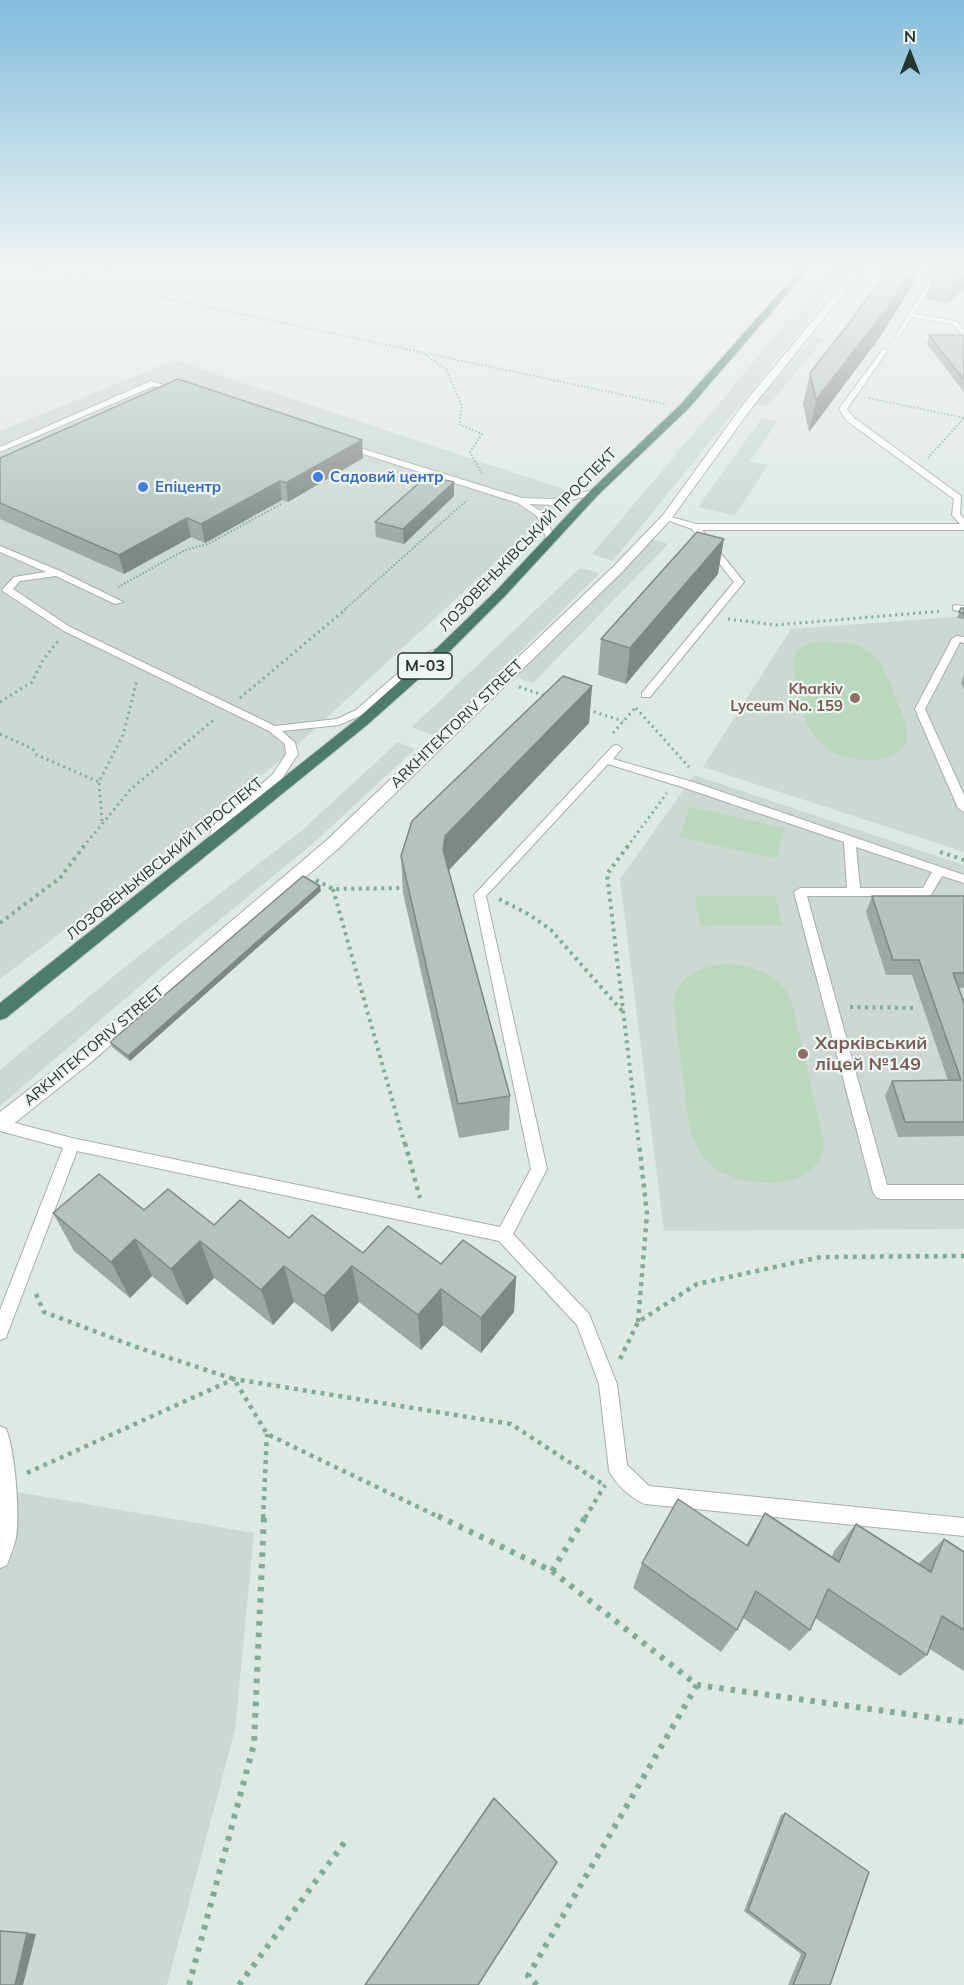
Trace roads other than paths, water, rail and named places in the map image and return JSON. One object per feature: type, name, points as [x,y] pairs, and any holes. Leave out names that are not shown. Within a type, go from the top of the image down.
[{"type":"highway","name":"ЛОЗОВЕНЬКІВСЬКИЙ ПРОСПЕКТ","points":[[0,1013],[362,722],[444,649],[594,493],[684,407],[723,363]]},
{"type":"street","name":"ARKHITEKTORIV STREET","points":[[0,1124],[83,1058],[333,844],[618,569],[667,517],[749,404],[783,363]]},
{"type":"lane","points":[[876,363],[843,410],[850,419],[957,498],[956,515],[964,525]]},
{"type":"lane","points":[[0,450],[153,383],[187,394]]},
{"type":"lane","points":[[333,442],[521,501],[553,502],[594,493]]},
{"type":"lane","points":[[521,501],[541,515],[551,540]]},
{"type":"lane","points":[[667,517],[695,526],[964,525]]},
{"type":"lane","points":[[646,695],[740,582],[695,526]]},
{"type":"lane","points":[[0,549],[118,602]]},
{"type":"lane","points":[[57,573],[17,579],[7,590],[67,629],[273,729],[290,743],[292,754],[277,777],[217,829],[214,841]]},
{"type":"lane","points":[[964,640],[957,639],[920,709],[964,808]]},
{"type":"lane","points":[[273,729],[339,722],[360,712],[417,662],[444,649]]},
{"type":"lane","points":[[504,1235],[539,1169],[480,895],[617,748]]},
{"type":"lane","points":[[606,760],[964,879]]},
{"type":"lane","points":[[850,841],[854,892]]},
{"type":"lane","points":[[939,870],[927,892],[800,892],[881,1192],[964,1192]]},
{"type":"lane","points":[[0,1124],[72,1144],[504,1235],[583,1320],[608,1384],[618,1470],[645,1495],[964,1527]]},
{"type":"lane","points":[[0,1332],[72,1144]]},
{"type":"lane","points":[[0,1435],[6,1472],[7,1536],[0,1558]]},
{"type":"place","name":"Садовий центр","points":[[318,477]]},
{"type":"place","name":"Епіцентр","points":[[143,487]]},
{"type":"place","name":"Kharkiv Lyceum No. 159","points":[[855,698]]},
{"type":"place","name":"Харківський ліцей №149","points":[[803,1054]]}]
